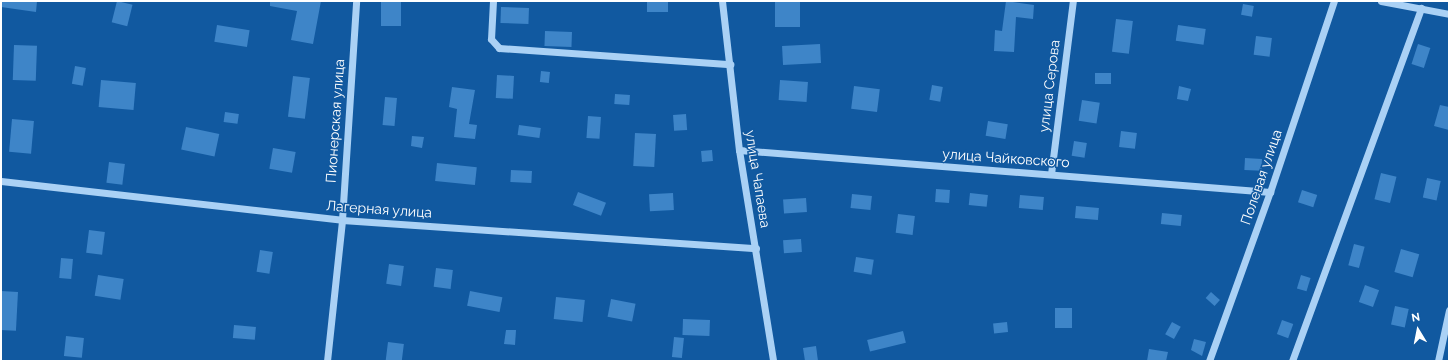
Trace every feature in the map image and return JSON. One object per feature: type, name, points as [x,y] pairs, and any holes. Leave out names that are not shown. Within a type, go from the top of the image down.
[{"type":"street","name":"Пионерская улица","points":[[327,361],[342,220],[356,1]]},
{"type":"street","points":[[492,1],[491,38],[499,48],[730,64]]},
{"type":"street","name":"улица Чапаева","points":[[722,1],[739,150],[773,361]]},
{"type":"street","name":"улица Серова","points":[[1051,174],[1073,1]]},
{"type":"street","name":"Полевая улица","points":[[1209,361],[1270,192],[1334,1]]},
{"type":"street","points":[[1381,1],[1449,14]]},
{"type":"street","points":[[1292,361],[1421,8]]},
{"type":"street","name":"улица Чайковского","points":[[739,150],[1270,192]]},
{"type":"street","name":"Лагерная улица","points":[[1,181],[342,220],[756,248]]},
{"type":"street","points":[[1438,361],[1449,310]]},
{"type":"building","points":[[1,1],[37,1],[36,12],[1,7]]},
{"type":"building","points":[[117,1],[133,5],[127,26],[112,22]]},
{"type":"building","points":[[270,1],[321,1],[313,44],[291,40],[297,11],[270,6]]},
{"type":"building","points":[[381,1],[401,1],[401,26],[381,26]]},
{"type":"building","points":[[647,1],[668,1],[668,12],[647,12]]},
{"type":"building","points":[[775,1],[800,1],[800,27],[775,27]]},
{"type":"building","points":[[1006,1],[1034,5],[1033,19],[1016,17],[1014,52],[994,51],[995,30],[1002,31]]},
{"type":"building","points":[[1243,4],[1254,6],[1252,17],[1241,15]]},
{"type":"building","points":[[501,7],[529,8],[528,24],[500,23]]},
{"type":"building","points":[[1116,19],[1133,21],[1129,54],[1112,52]]},
{"type":"building","points":[[217,25],[250,30],[247,47],[214,42]]},
{"type":"building","points":[[1178,25],[1206,29],[1204,45],[1176,41]]},
{"type":"building","points":[[545,31],[572,32],[571,47],[544,46]]},
{"type":"building","points":[[1256,36],[1272,38],[1270,57],[1254,55]]},
{"type":"building","points":[[820,44],[821,63],[783,65],[782,46]]},
{"type":"building","points":[[1418,44],[1430,48],[1424,68],[1412,64]]},
{"type":"building","points":[[14,45],[37,46],[36,81],[13,80]]},
{"type":"building","points":[[75,66],[86,68],[83,86],[72,84]]},
{"type":"building","points":[[541,71],[550,72],[549,83],[540,82]]},
{"type":"building","points":[[1095,73],[1111,73],[1111,84],[1095,84]]},
{"type":"building","points":[[497,75],[514,76],[513,99],[496,98]]},
{"type":"building","points":[[293,76],[310,78],[305,119],[288,117]]},
{"type":"building","points":[[101,80],[136,83],[134,110],[99,107]]},
{"type":"building","points":[[780,80],[808,82],[807,102],[779,100]]},
{"type":"building","points":[[932,85],[943,87],[940,102],[929,100]]},
{"type":"building","points":[[854,86],[880,89],[877,112],[851,109]]},
{"type":"building","points":[[1179,86],[1191,89],[1188,101],[1177,99]]},
{"type":"building","points":[[452,87],[475,90],[469,124],[477,125],[475,139],[454,137],[457,109],[449,107]]},
{"type":"building","points":[[615,94],[630,95],[629,105],[614,104]]},
{"type":"building","points":[[385,97],[397,98],[395,126],[383,125]]},
{"type":"building","points":[[1082,100],[1100,103],[1096,124],[1079,121]]},
{"type":"building","points":[[1440,105],[1449,107],[1449,130],[1434,126]]},
{"type":"building","points":[[225,112],[239,114],[237,124],[224,122]]},
{"type":"building","points":[[686,114],[687,130],[674,131],[673,115]]},
{"type":"building","points":[[588,116],[601,117],[599,139],[586,138]]},
{"type":"building","points":[[12,119],[34,121],[31,154],[9,152]]},
{"type":"building","points":[[988,121],[1008,124],[1005,139],[986,136]]},
{"type":"building","points":[[519,125],[541,128],[539,138],[518,135]]},
{"type":"building","points":[[186,127],[219,134],[214,157],[181,149]]},
{"type":"building","points":[[1121,131],[1137,133],[1135,149],[1119,147]]},
{"type":"building","points":[[635,133],[656,134],[654,167],[633,166]]},
{"type":"building","points":[[412,136],[424,137],[422,148],[411,146]]},
{"type":"building","points":[[1074,141],[1087,143],[1084,158],[1072,156]]},
{"type":"building","points":[[273,148],[296,152],[292,173],[269,169]]},
{"type":"building","points":[[712,150],[713,161],[702,162],[701,151]]},
{"type":"building","points":[[1245,158],[1262,159],[1261,171],[1244,170]]},
{"type":"building","points":[[109,162],[125,164],[122,185],[106,183]]},
{"type":"building","points":[[437,163],[477,167],[475,185],[435,181]]},
{"type":"building","points":[[511,170],[532,171],[531,183],[510,182]]},
{"type":"building","points":[[1381,173],[1397,177],[1390,203],[1374,199]]},
{"type":"building","points":[[1427,178],[1441,181],[1437,200],[1423,198]]},
{"type":"building","points":[[936,189],[950,190],[949,203],[935,202]]},
{"type":"building","points":[[1302,190],[1317,195],[1313,207],[1298,202]]},
{"type":"building","points":[[578,192],[606,203],[601,216],[573,205]]},
{"type":"building","points":[[673,193],[674,210],[650,211],[649,194]]},
{"type":"building","points":[[970,193],[988,195],[987,207],[969,205]]},
{"type":"building","points":[[852,194],[872,196],[870,210],[851,208]]},
{"type":"building","points":[[1020,195],[1044,197],[1043,210],[1019,208]]},
{"type":"building","points":[[806,198],[807,212],[784,214],[783,200]]},
{"type":"building","points":[[1076,206],[1099,208],[1098,220],[1075,218]]},
{"type":"building","points":[[1162,213],[1182,215],[1181,226],[1161,224]]},
{"type":"building","points":[[898,214],[915,216],[913,235],[896,233]]},
{"type":"building","points":[[89,230],[105,232],[102,255],[86,253]]},
{"type":"building","points":[[801,239],[802,252],[784,253],[783,240]]},
{"type":"building","points":[[1354,244],[1365,247],[1359,268],[1348,265]]},
{"type":"building","points":[[1401,249],[1419,254],[1413,277],[1394,272]]},
{"type":"building","points":[[260,250],[273,252],[269,274],[257,272]]},
{"type":"building","points":[[856,257],[874,260],[871,275],[854,272]]},
{"type":"building","points":[[61,258],[73,259],[71,279],[59,278]]},
{"type":"building","points":[[389,264],[404,266],[401,286],[386,284]]},
{"type":"building","points":[[436,268],[453,270],[451,289],[434,287]]},
{"type":"building","points":[[98,275],[124,279],[120,300],[95,296]]},
{"type":"building","points":[[1301,275],[1311,278],[1306,291],[1297,288]]},
{"type":"building","points":[[1365,285],[1379,290],[1373,307],[1359,302]]},
{"type":"building","points":[[1,291],[18,292],[16,331],[1,330]]},
{"type":"building","points":[[470,291],[502,297],[500,312],[467,306]]},
{"type":"building","points":[[1211,292],[1220,300],[1215,306],[1206,298]]},
{"type":"building","points":[[556,297],[585,300],[583,322],[554,319]]},
{"type":"building","points":[[611,299],[636,304],[632,321],[608,317]]},
{"type":"building","points":[[1395,306],[1409,309],[1405,327],[1391,325]]},
{"type":"building","points":[[1055,308],[1072,308],[1072,328],[1055,328]]},
{"type":"building","points":[[683,319],[710,320],[709,336],[682,335]]},
{"type":"building","points":[[1282,320],[1293,324],[1288,338],[1277,334]]},
{"type":"building","points":[[1007,322],[1008,332],[994,333],[993,323]]},
{"type":"building","points":[[1172,322],[1181,327],[1174,339],[1165,334]]},
{"type":"building","points":[[234,325],[256,327],[255,340],[233,338]]},
{"type":"building","points":[[506,330],[516,330],[515,345],[504,344]]},
{"type":"building","points":[[903,331],[906,343],[870,352],[867,340]]},
{"type":"building","points":[[66,336],[84,338],[82,358],[64,356]]},
{"type":"building","points":[[674,337],[684,338],[682,358],[672,357]]},
{"type":"building","points":[[1194,339],[1206,342],[1202,356],[1191,350]]},
{"type":"building","points":[[388,342],[404,344],[402,361],[386,361]]},
{"type":"building","points":[[816,346],[818,361],[805,361],[803,348]]},
{"type":"building","points":[[1149,349],[1168,352],[1166,361],[1147,361]]}]
